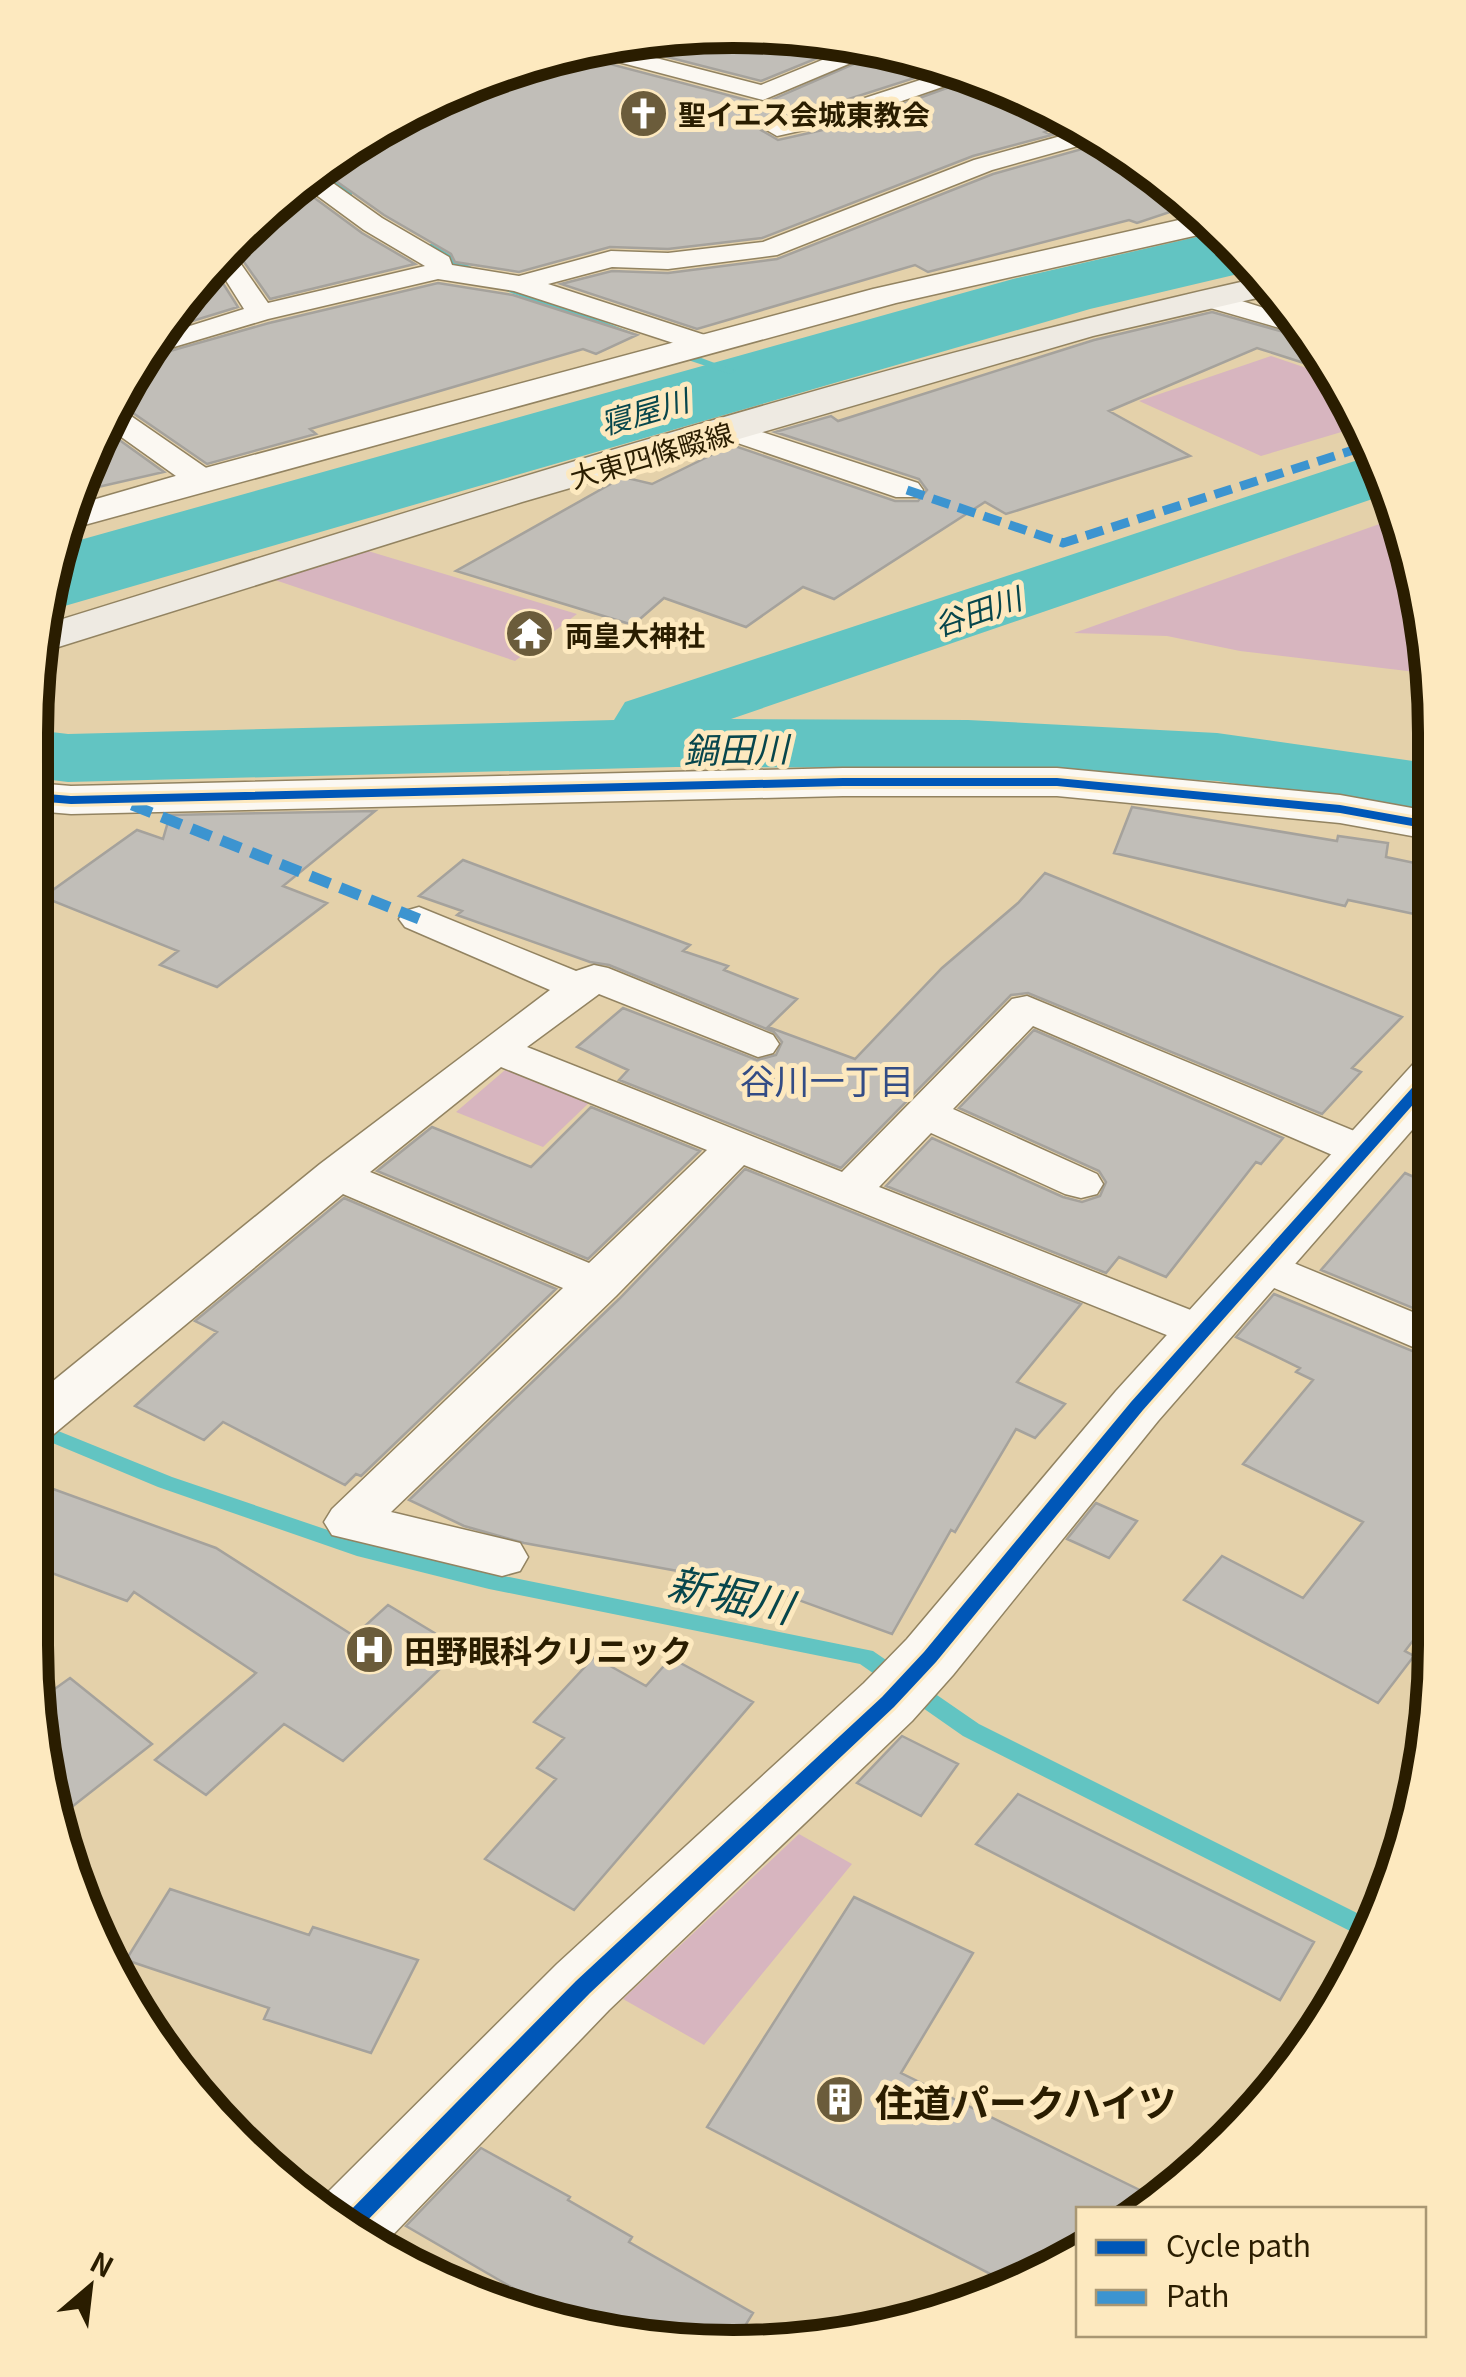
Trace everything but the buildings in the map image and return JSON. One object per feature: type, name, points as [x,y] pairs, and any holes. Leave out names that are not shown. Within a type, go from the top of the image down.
[{"type":"main road","name":"大東四條畷線","points":[[55,635],[508,494],[1085,327],[1255,289]]},
{"type":"street","points":[[624,57],[763,94],[849,58]]},
{"type":"street","points":[[600,61],[673,83]]},
{"type":"street","points":[[778,129],[852,112],[941,80]]},
{"type":"street","points":[[519,284],[611,259],[668,261],[768,249],[983,165],[1076,139]]},
{"type":"street","points":[[320,186],[373,224],[439,263],[438,271]]},
{"type":"street","points":[[84,515],[704,344],[1088,247],[1194,226]]},
{"type":"street","points":[[231,267],[260,313]]},
{"type":"street","points":[[171,341],[260,313],[438,271],[519,284],[704,344]]},
{"type":"street","points":[[1210,300],[1282,322]]},
{"type":"street","points":[[121,424],[202,479]]},
{"type":"street","points":[[731,431],[906,490]]},
{"type":"street","points":[[48,798],[843,782],[1057,782],[1340,810],[1418,823]]},
{"type":"street","points":[[420,920],[580,988]]},
{"type":"street","points":[[48,1413],[336,1174],[594,977],[758,1044]]},
{"type":"street","points":[[848,1192],[1027,1008],[1360,1150]]},
{"type":"street","points":[[495,1049],[1204,1334]]},
{"type":"street","points":[[357,2217],[583,1987],[909,1680],[1137,1406],[1418,1088]]},
{"type":"street","points":[[924,1113],[1081,1184]]},
{"type":"street","points":[[502,1557],[350,1522],[738,1147]]},
{"type":"street","points":[[336,1174],[599,1285]]},
{"type":"street","points":[[1262,1265],[1418,1333]]},
{"type":"shaded area","points":[[1271,356],[1315,371],[1348,430],[1261,456],[1139,401]]},
{"type":"shaded area","points":[[1385,522],[1405,599],[1416,672],[1240,651],[1167,636],[1074,633]]},
{"type":"shaded area","points":[[368,551],[577,614],[515,661],[272,579]]},
{"type":"shaded area","points":[[512,1064],[594,1098],[543,1147],[456,1112]]},
{"type":"shaded area","points":[[799,1834],[852,1864],[704,2045],[623,1999]]},
{"type":"water","name":"寝屋川","points":[[1204,235],[1241,273],[1090,309],[59,608],[75,541],[1013,279]]},
{"type":"waterway","points":[[329,180],[348,195]]},
{"type":"waterway","points":[[428,246],[468,268]]},
{"type":"waterway","points":[[510,289],[627,333]]},
{"type":"waterway","points":[[692,358],[730,371]]},
{"type":"waterway","name":"谷田川","points":[[653,719],[1369,478]]},
{"type":"waterway","name":"鍋田川","points":[[48,756],[241,755],[676,743],[968,744],[1217,757],[1418,787]]},
{"type":"waterway","name":"新堀川","points":[[48,1434],[165,1482],[357,1548],[489,1581],[866,1657],[971,1730],[1358,1924]]},
{"type":"marked path","points":[[907,490],[1063,543],[1356,449]]},
{"type":"marked path","points":[[132,805],[419,919]]},
{"type":"cycle path","points":[[48,798],[843,782],[1057,782],[1340,809],[1418,823]]},
{"type":"cycle path","points":[[357,2217],[583,1987],[888,1702],[930,1657],[1137,1406],[1418,1090]]},
{"type":"place","name":"聖イエス会城東教会","points":[[643,113]]},
{"type":"place","name":"両皇大神社","points":[[530,634]]},
{"type":"place","name":"田野眼科クリニック","points":[[369,1649]]},
{"type":"place","name":"住道パークハイツ","points":[[840,2100]]},
{"type":"district","name":"谷川一丁目","points":[[827,1078]]}]
